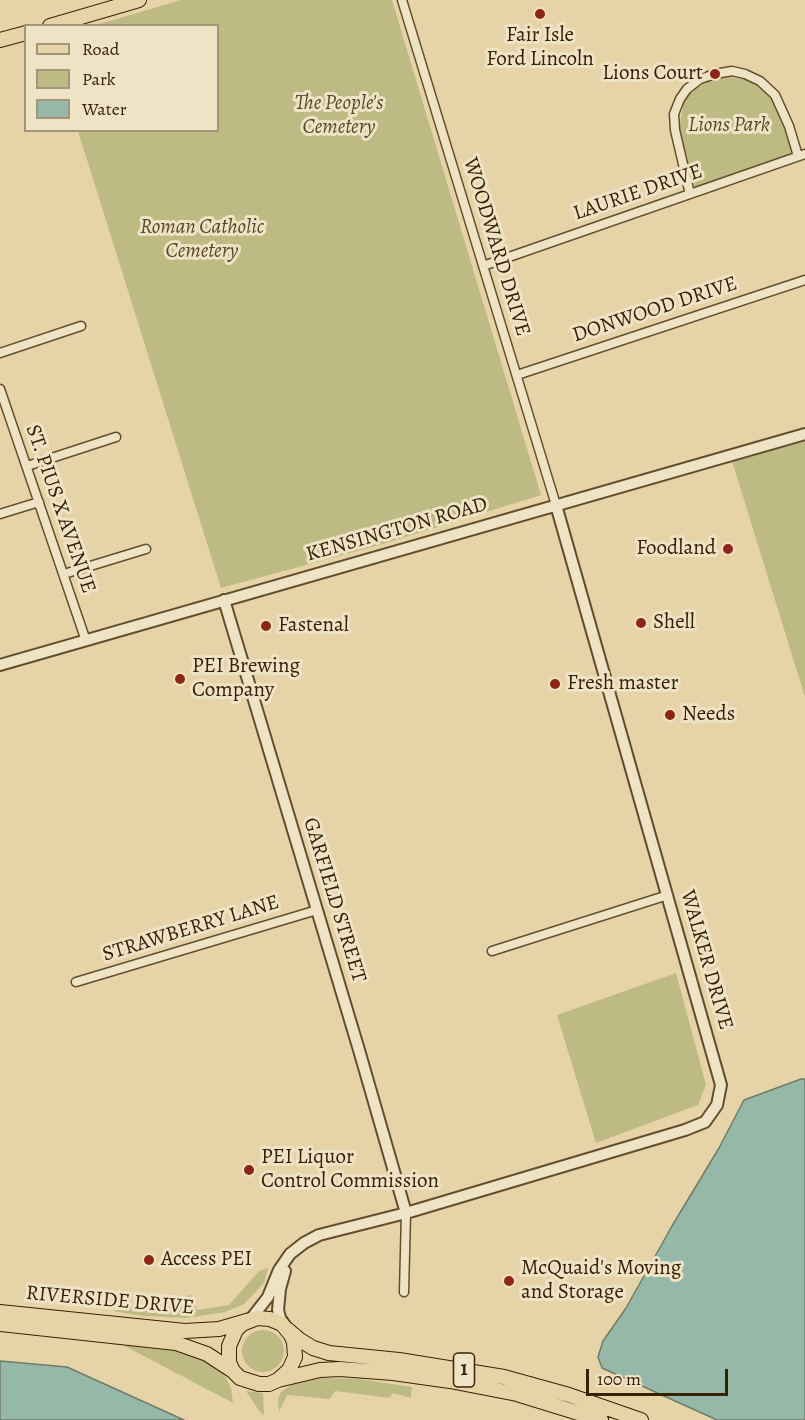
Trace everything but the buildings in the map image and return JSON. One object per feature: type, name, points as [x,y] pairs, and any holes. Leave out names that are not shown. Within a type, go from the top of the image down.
[{"type":"main road","points":[[57,24],[139,0]]},
{"type":"main road","points":[[0,40],[24,34]]},
{"type":"main road","name":"RIVERSIDE DRIVE","points":[[0,1312],[185,1331],[219,1329],[250,1320]]},
{"type":"main road","points":[[270,1319],[287,1329],[294,1342],[295,1357],[289,1370],[278,1380],[259,1384],[240,1378],[232,1371],[229,1355],[231,1338],[243,1324],[250,1320],[270,1319]]},
{"type":"main road","name":"RIVERSIDE DRIVE","points":[[0,1324],[176,1343],[207,1354],[232,1371]]},
{"type":"main road","name":"1","points":[[287,1329],[313,1348],[329,1353],[399,1360],[504,1377],[552,1390],[641,1420]]},
{"type":"main road","name":"1","points":[[278,1380],[320,1370],[340,1369],[393,1373],[517,1394],[601,1420]]},
{"type":"street","name":"WOODWARD DRIVE","points":[[402,0],[556,505]]},
{"type":"street","points":[[690,194],[675,130],[674,114],[687,89],[700,79],[732,71],[760,81],[775,95],[802,155]]},
{"type":"street","name":"LAURIE DRIVE","points":[[483,266],[802,155]]},
{"type":"street","name":"DONWOOD DRIVE","points":[[516,375],[805,280]]},
{"type":"street","points":[[0,353],[81,326]]},
{"type":"street","name":"ST. PIUS X AVENUE","points":[[0,389],[86,641]]},
{"type":"street","name":"KENSINGTON ROAD","points":[[0,665],[805,434]]},
{"type":"street","points":[[27,466],[116,437]]},
{"type":"street","points":[[0,514],[39,502]]},
{"type":"street","name":"WALKER DRIVE","points":[[406,1213],[686,1130],[705,1122],[717,1106],[721,1085],[556,505]]},
{"type":"street","points":[[64,574],[146,549]]},
{"type":"street","name":"GARFIELD STREET","points":[[224,600],[406,1213],[404,1292]]},
{"type":"street","points":[[492,951],[668,895]]},
{"type":"street","name":"STRAWBERRY LANE","points":[[76,982],[317,910]]},
{"type":"street","points":[[250,1320],[268,1297],[279,1270],[290,1254],[304,1243],[319,1235],[406,1213]]},
{"type":"street","points":[[287,1329],[278,1310],[284,1273],[294,1256],[306,1246],[333,1232]]},
{"type":"green space","points":[[181,0],[392,0],[541,495],[383,544],[221,588],[78,132],[219,132],[219,24],[99,24]]},
{"type":"green space","name":"Lions Park","points":[[730,77],[757,85],[771,97],[785,127],[792,154],[695,188],[679,129],[684,101],[702,84],[716,78]]},
{"type":"green space","points":[[805,441],[805,697],[732,461]]},
{"type":"green space","points":[[676,973],[706,1085],[698,1105],[596,1143],[557,1015]]},
{"type":"green space","points":[[268,1268],[264,1283],[244,1304],[225,1312],[187,1318],[143,1316],[113,1311],[191,1295],[197,1310],[229,1305],[259,1271]]},
{"type":"green space","points":[[263,1330],[278,1336],[284,1351],[278,1366],[263,1372],[248,1366],[242,1351],[248,1336]]},
{"type":"green space","points":[[123,1345],[164,1348],[194,1354],[213,1364],[224,1374],[231,1388],[233,1403]]},
{"type":"green space","points":[[322,1378],[358,1379],[412,1387],[411,1398],[393,1393],[390,1398],[335,1391],[330,1399],[287,1395],[279,1412],[278,1399],[281,1392],[291,1385]]},
{"type":"green space","points":[[246,1391],[263,1393],[264,1415],[260,1412]]},
{"type":"water","points":[[805,1079],[805,1420],[717,1420],[602,1368],[598,1357],[603,1341],[626,1308],[719,1148],[744,1100]]},
{"type":"water","points":[[0,1361],[67,1367],[184,1420],[0,1420]]},
{"type":"place","name":"Fair Isle Ford Lincoln","points":[[540,14]]},
{"type":"place","name":"Lions Court","points":[[715,74]]},
{"type":"place","name":"Foodland","points":[[728,549]]},
{"type":"place","name":"Shell","points":[[641,623]]},
{"type":"place","name":"Fastenal","points":[[266,626]]},
{"type":"place","name":"PEI Brewing Company","points":[[180,679]]},
{"type":"place","name":"Fresh master","points":[[555,684]]},
{"type":"place","name":"Needs","points":[[670,715]]},
{"type":"place","name":"PEI Liquor Control Commission","points":[[249,1170]]},
{"type":"place","name":"Access PEI","points":[[149,1260]]},
{"type":"place","name":"McQuaid's Moving and Storage","points":[[509,1281]]},
{"type":"park label","name":"The People's Cemetery","points":[[339,116]]},
{"type":"park label","name":"Roman Catholic Cemetery","points":[[202,240]]}]
